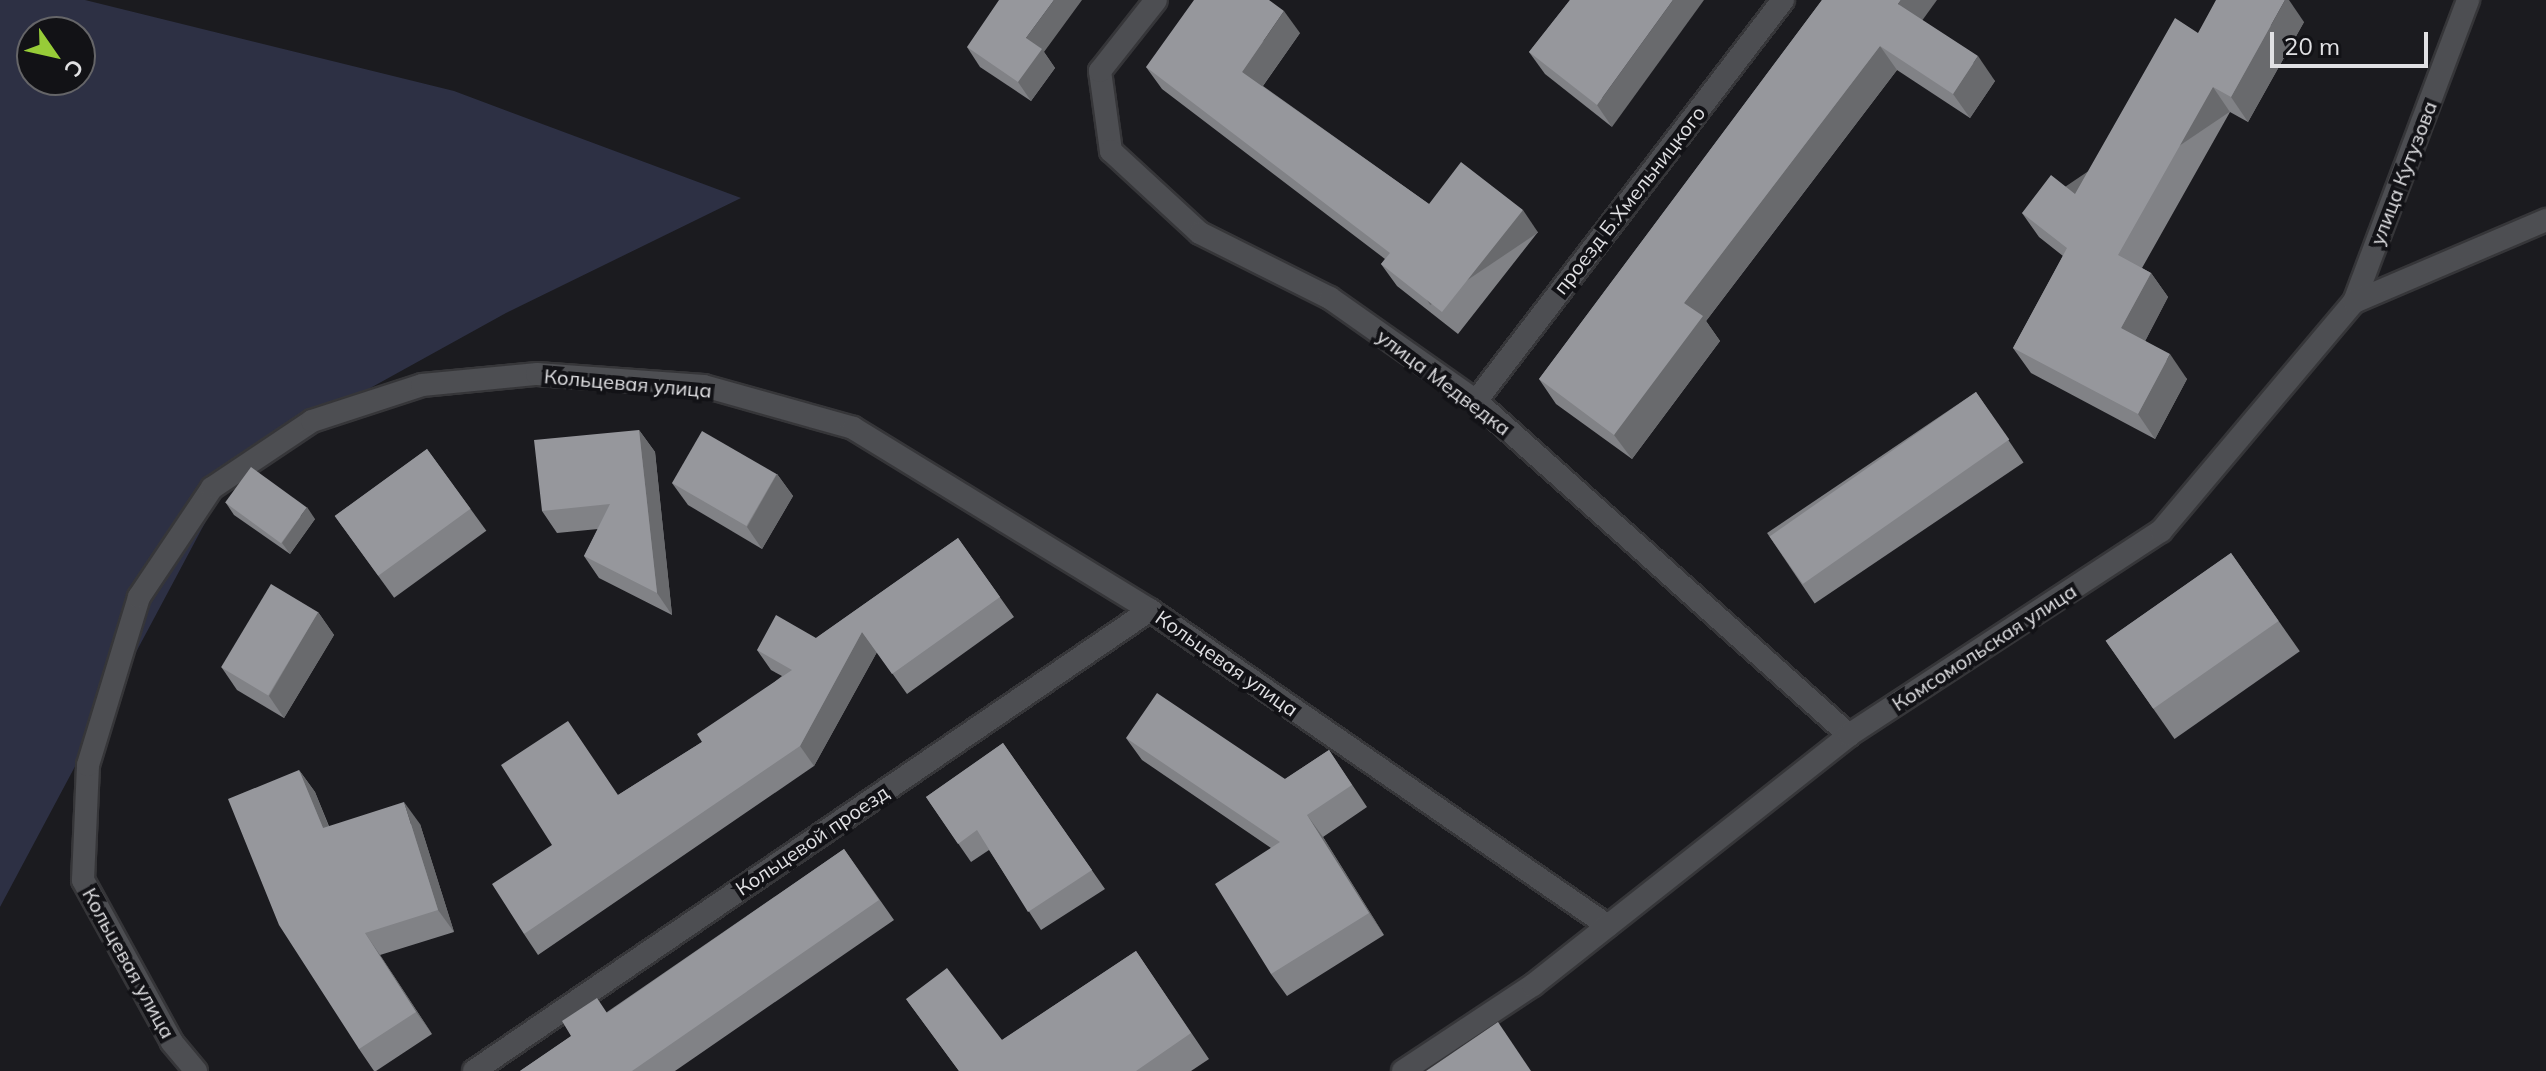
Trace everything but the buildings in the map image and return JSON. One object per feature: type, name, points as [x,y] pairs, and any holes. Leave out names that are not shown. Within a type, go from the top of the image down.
[{"type":"street","name":"улица Медведка","points":[[1156,0],[1100,71],[1111,151],[1200,233],[1330,298],[1476,401],[1849,735]]},
{"type":"street","name":"проезд Б.Хмельницкого","points":[[1476,401],[1783,0]]},
{"type":"street","name":"улица Кутузова","points":[[2354,302],[2468,0]]},
{"type":"street","name":"Комсомольская улица","points":[[1403,1071],[1608,926],[1849,735],[2161,531],[2354,302],[2546,220]]},
{"type":"street","name":"Кольцевая улица","points":[[196,1071],[172,1042],[83,880],[88,765],[139,597],[212,488],[312,421],[422,385],[523,375],[704,386],[853,428],[1150,610],[1608,926]]},
{"type":"street","name":"Кольцевой проезд","points":[[474,1071],[1150,610]]},
{"type":"shaded area","points":[[0,0],[85,0],[454,91],[741,198],[506,313],[238,461],[0,907]]}]
